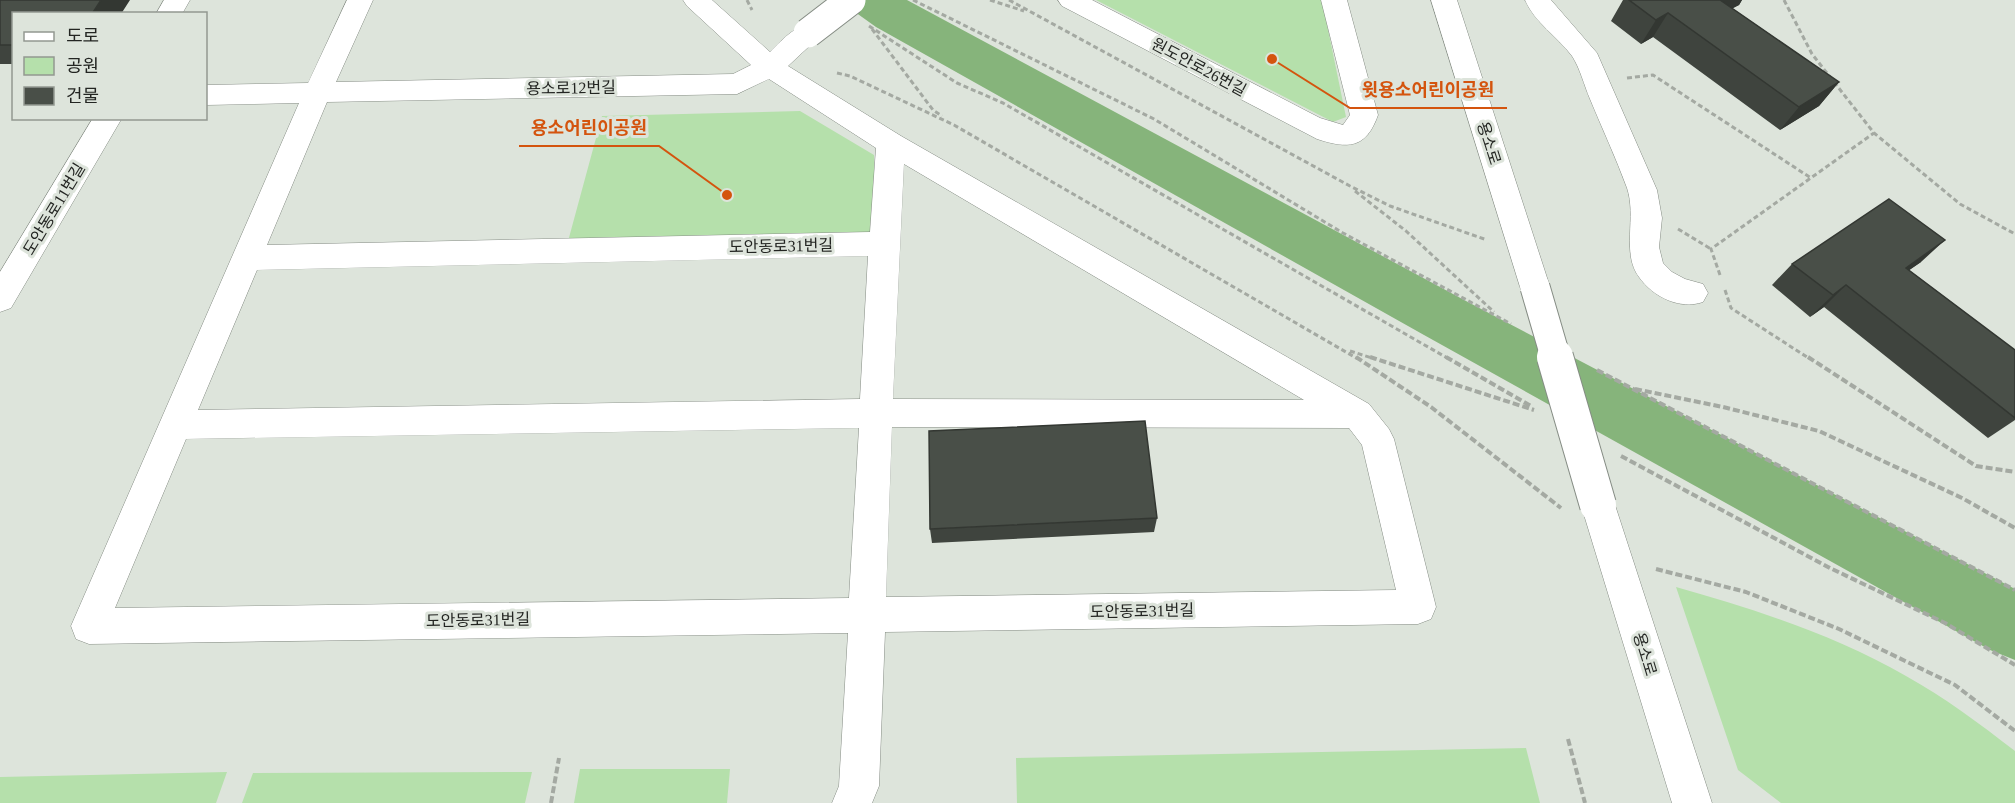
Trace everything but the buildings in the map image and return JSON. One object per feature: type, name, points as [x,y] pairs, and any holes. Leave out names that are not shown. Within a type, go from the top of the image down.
[{"type":"street","points":[[360,0],[316,94],[174,425],[877,413],[1357,414]]},
{"type":"street","points":[[696,0],[770,67],[891,143],[1357,414]]},
{"type":"street","name":"원도안로26번길","points":[[1071,0],[1328,132],[1341,136],[1353,135],[1361,128],[1364,115],[1334,0]]},
{"type":"street","name":"용소로","points":[[1444,0],[1535,287],[1583,509],[1692,803]]},
{"type":"street","points":[[1538,0],[1541,7],[1584,53],[1642,190],[1647,218],[1644,247],[1649,268],[1661,281],[1679,291],[1692,293]]},
{"type":"street","name":"용소로12번길","points":[[207,95],[737,84],[770,67],[808,33],[856,10]]},
{"type":"street","name":"도안동로11번길","points":[[0,299],[107,120]]},
{"type":"street","points":[[859,797],[884,244],[891,143]]},
{"type":"street","name":"도안동로31번길","points":[[247,258],[884,244]]},
{"type":"street","name":"도안동로31번길","points":[[174,425],[89,626],[1418,607],[1377,439],[1357,414]]},
{"type":"path","points":[[913,0],[1154,119],[1343,233],[1520,328]]},
{"type":"path","points":[[990,0],[1033,15]]},
{"type":"path","points":[[1009,0],[1350,186],[1390,206],[1495,243]]},
{"type":"path","points":[[1785,0],[1812,54],[1874,133],[1960,204],[2015,234]]},
{"type":"path","points":[[856,10],[933,110],[1343,349],[1583,509]]},
{"type":"path","points":[[869,26],[957,83],[1003,103],[1543,413],[1343,349]]},
{"type":"path","points":[[827,71],[850,76],[954,124]]},
{"type":"path","points":[[1619,79],[1653,75],[1811,178]]},
{"type":"path","points":[[1721,278],[1711,249],[1874,133]]},
{"type":"path","points":[[1350,186],[1406,231],[1500,318]]},
{"type":"path","points":[[1724,288],[1731,308],[1976,466],[2015,472]]},
{"type":"path","points":[[1589,366],[2015,590]]},
{"type":"path","points":[[1629,388],[1723,406],[1819,430],[1962,498],[2015,528]]},
{"type":"path","points":[[1617,453],[1830,568],[1945,623],[2015,665]]},
{"type":"path","points":[[1656,569],[1746,592],[1839,629],[1955,685],[2015,731]]},
{"type":"path","points":[[1568,739],[1585,803]]},
{"type":"path","points":[[551,803],[559,758]]},
{"type":"green space","points":[[1096,0],[1322,0],[1346,117],[1333,122]]},
{"type":"green space","points":[[800,111],[874,155],[875,235],[567,245],[602,116]]},
{"type":"green space","points":[[1676,587],[1794,624],[1879,661],[1934,693],[2015,751],[2015,803],[1781,803],[1738,770]]},
{"type":"green space","points":[[1526,748],[1540,803],[1017,803],[1016,758]]},
{"type":"green space","points":[[580,769],[730,769],[727,803],[574,803]]},
{"type":"green space","points":[[227,772],[216,803],[0,803],[0,777]]},
{"type":"green space","points":[[532,772],[525,803],[242,803],[253,773]]},
{"type":"waterway","points":[[873,0],[894,15],[1445,318],[2015,626]]},
{"type":"place","name":"윗용소어린이공원","points":[[1272,59]]},
{"type":"place","name":"용소어린이공원","points":[[727,195]]}]
